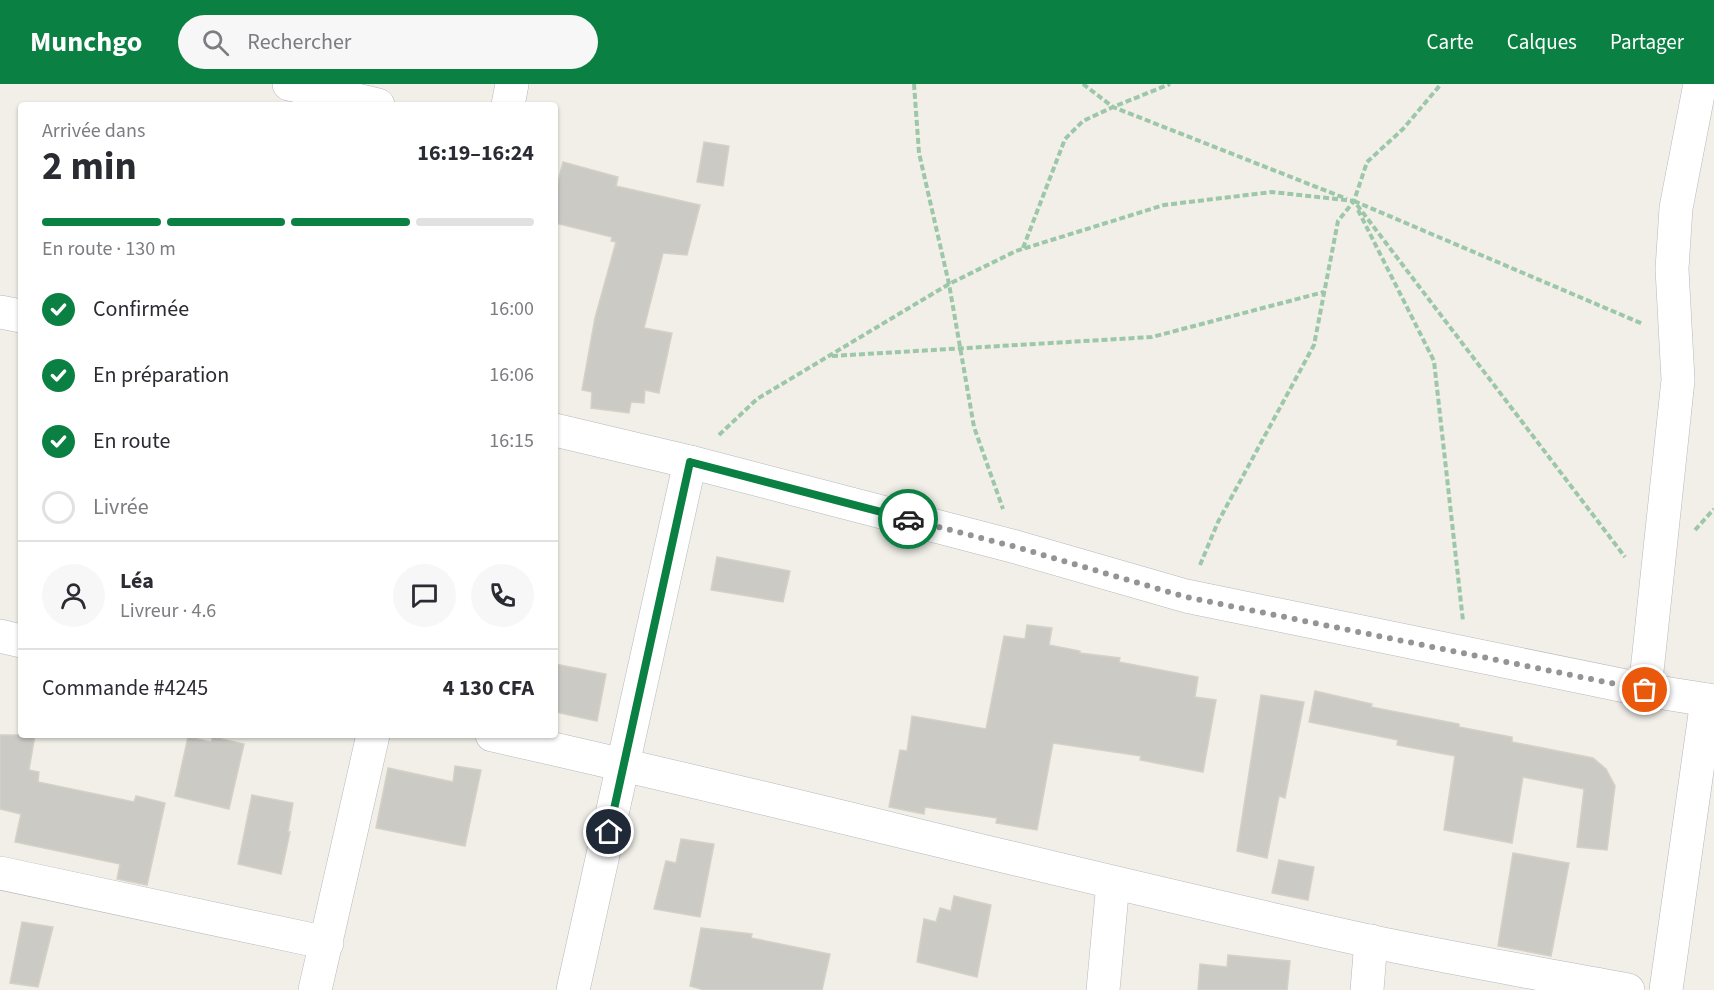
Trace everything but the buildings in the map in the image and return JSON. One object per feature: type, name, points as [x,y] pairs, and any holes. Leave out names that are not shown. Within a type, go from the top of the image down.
[{"type":"street","points":[[289,84],[365,102]]},
{"type":"street","points":[[509,102],[512,84]]},
{"type":"street","points":[[1645,690],[1678,380],[1672,269],[1677,208],[1700,84]]},
{"type":"street","points":[[0,312],[18,315]]},
{"type":"street","points":[[558,431],[690,462],[1016,547],[1186,597],[1645,690],[1710,700],[1666,990]]},
{"type":"street","points":[[573,990],[625,764],[690,462]]},
{"type":"street","points":[[0,636],[18,639]]},
{"type":"street","points":[[315,990],[372,738]]},
{"type":"street","points":[[506,738],[625,764],[1113,883],[1371,941],[1628,990]]},
{"type":"street","points":[[0,873],[327,943]]},
{"type":"street","points":[[1103,990],[1113,883]]},
{"type":"street","points":[[1367,990],[1371,941]]},
{"type":"path","points":[[914,84],[919,153],[949,284],[974,427],[1016,547]]},
{"type":"path","points":[[1083,84],[1113,106],[1354,201],[1677,339]]},
{"type":"path","points":[[1022,249],[1065,140],[1083,122],[1113,106],[1170,84]]},
{"type":"path","points":[[1186,597],[1218,522],[1314,345],[1338,221],[1354,201],[1367,162],[1404,129],[1441,84]]},
{"type":"path","points":[[690,462],[757,399],[949,284],[1022,249],[1164,205],[1272,192],[1354,201],[1631,565]]},
{"type":"path","points":[[1354,201],[1434,361],[1467,654]]},
{"type":"path","points":[[831,356],[1152,337],[1324,292]]},
{"type":"way so far","points":[[908,519],[1016,547],[1186,597],[1645,690]]},
{"type":"route","points":[[609,832],[690,462],[908,519]]}]
